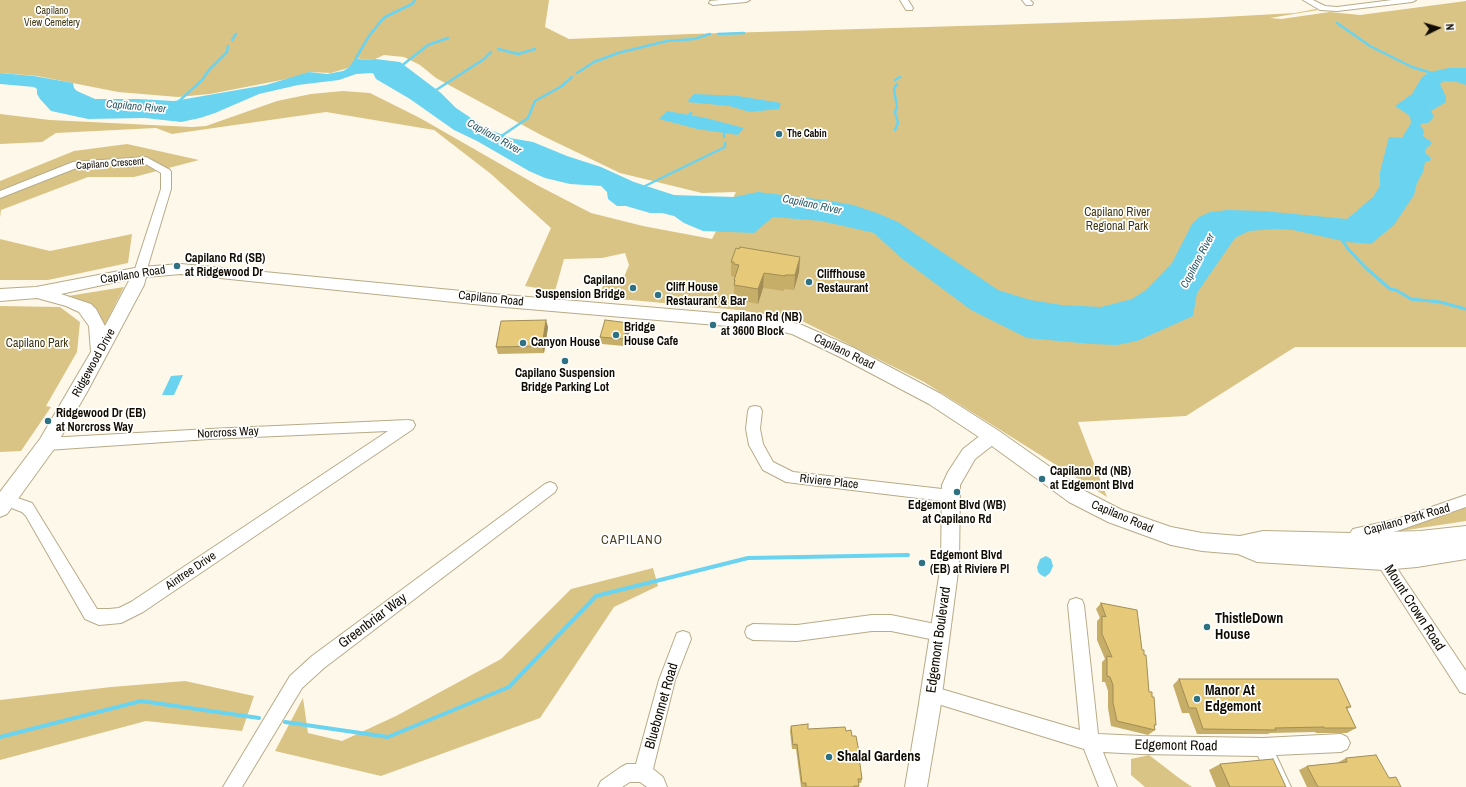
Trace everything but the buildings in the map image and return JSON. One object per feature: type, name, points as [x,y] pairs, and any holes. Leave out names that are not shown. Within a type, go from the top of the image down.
[{"type":"main road","name":"Capilano Road","points":[[0,295],[36,293],[140,272],[169,269],[189,269],[494,300],[775,324],[796,329],[848,353],[935,399],[992,436],[1076,496],[1115,516],[1171,536],[1202,542],[1240,545],[1263,540],[1351,542],[1466,536]]},
{"type":"main road","name":"Ridgewood Drive","points":[[3,504],[47,444],[81,387],[136,285],[140,272]]},
{"type":"main road","points":[[36,293],[71,302],[85,308],[97,326],[100,352]]},
{"type":"main road","points":[[1383,560],[1391,552],[1412,551],[1431,539]]},
{"type":"main road","points":[[1282,555],[1295,548],[1334,550],[1351,542]]},
{"type":"main road","name":"Capilano Road","points":[[1240,545],[1257,553],[1383,560],[1417,558],[1466,550]]},
{"type":"street","points":[[713,3],[746,0]]},
{"type":"street","points":[[904,0],[909,8]]},
{"type":"street","points":[[1307,0],[1323,8],[1337,9],[1412,0]]},
{"type":"street","name":"Capilano Crescent","points":[[0,195],[77,164],[146,160],[166,172],[166,189],[140,272]]},
{"type":"street","name":"Riviere Place","points":[[756,411],[753,429],[756,445],[768,466],[791,478],[950,496]]},
{"type":"street","name":"Norcross Way","points":[[47,444],[209,434],[408,425]]},
{"type":"street","name":"Aintree Drive","points":[[3,504],[15,502],[26,507],[31,512],[91,614],[99,617],[121,615],[137,607],[408,425]]},
{"type":"street","name":"Edgemont Boulevard","points":[[916,787],[950,564],[951,485],[959,468],[969,454],[992,436]]},
{"type":"street","name":"Greenbriar Way","points":[[232,787],[296,682],[318,662],[550,488]]},
{"type":"street","name":"Capilano Park Road","points":[[1351,542],[1358,534],[1397,525],[1466,501]]},
{"type":"street","name":"Mount Crown Road","points":[[1351,542],[1372,552],[1383,560],[1466,686]]},
{"type":"street","points":[[1076,605],[1090,742],[1108,787]]},
{"type":"street","points":[[753,632],[797,633],[872,623],[891,623],[940,633]]},
{"type":"street","name":"Bluebonnet Road","points":[[606,787],[627,773],[653,781],[667,680],[683,639]]},
{"type":"street","name":"Edgemont Road","points":[[931,694],[1090,742],[1141,745],[1263,747],[1341,743]]},
{"type":"street","points":[[1263,747],[1282,787]]},
{"type":"green space","name":"Capilano River Regional Park","points":[[0,0],[549,0],[545,27],[569,39],[1204,18],[1295,13],[1316,9],[1318,10],[1270,18],[1281,19],[1330,12],[1360,15],[1466,1],[1466,347],[1295,347],[1186,416],[1078,422],[1107,497],[924,382],[800,320],[739,310],[598,297],[605,281],[624,277],[629,265],[625,253],[602,258],[564,259],[555,291],[525,286],[551,228],[491,174],[434,130],[326,112],[172,134],[156,128],[56,133],[42,142],[0,144],[0,114],[50,120],[192,127],[206,126],[277,101],[311,94],[343,91],[370,93],[420,118],[537,185],[591,213],[643,226],[712,239],[736,192],[702,193],[620,173],[541,135],[436,78],[420,65],[404,57],[384,55],[375,59],[364,60],[358,58],[348,68],[331,73],[309,72],[297,77],[210,94],[178,97],[118,92],[37,76],[0,73]]},
{"type":"green space","points":[[127,144],[199,160],[134,177],[88,177],[1,210],[0,218],[0,181],[74,151]]},
{"type":"green space","points":[[132,234],[128,263],[48,280],[0,280],[0,239],[50,251]]},
{"type":"green space","points":[[124,287],[101,332],[94,314],[78,299],[68,296]]},
{"type":"green space","name":"Capilano Park","points":[[0,306],[60,307],[80,322],[77,352],[46,406],[51,407],[21,451],[0,452]]},
{"type":"green space","points":[[1466,507],[1466,521],[1394,532],[1418,523]]},
{"type":"green space","points":[[653,568],[658,586],[614,607],[540,718],[381,776],[275,751],[303,698],[308,733],[342,741],[396,716],[501,659],[571,589]]},
{"type":"green space","points":[[185,681],[254,696],[242,731],[146,721],[0,760],[0,700],[111,687]]},
{"type":"green space","points":[[1149,755],[1192,787],[1145,787],[1131,775],[1131,759]]},
{"type":"water","name":"Capilano River","points":[[356,58],[364,60],[375,59],[400,62],[441,93],[456,108],[486,128],[510,138],[533,142],[567,156],[601,167],[634,182],[674,195],[734,197],[758,192],[853,205],[898,222],[998,290],[1030,300],[1062,305],[1101,307],[1132,299],[1146,290],[1172,263],[1192,224],[1199,217],[1210,212],[1228,210],[1263,211],[1347,219],[1373,197],[1380,186],[1380,172],[1389,137],[1402,138],[1411,123],[1410,116],[1395,106],[1412,94],[1422,77],[1430,72],[1449,68],[1466,68],[1466,85],[1457,82],[1444,81],[1440,84],[1446,97],[1446,102],[1431,111],[1434,117],[1428,123],[1423,123],[1420,126],[1424,130],[1423,136],[1432,143],[1425,150],[1425,153],[1431,158],[1430,161],[1425,162],[1423,172],[1417,183],[1414,195],[1394,225],[1371,244],[1347,242],[1293,230],[1276,229],[1249,231],[1235,238],[1197,293],[1193,316],[1137,341],[1117,345],[1027,338],[971,310],[901,258],[874,233],[821,221],[773,217],[754,233],[703,231],[684,223],[674,216],[662,213],[650,213],[626,206],[617,206],[608,199],[607,192],[601,186],[570,184],[545,178],[529,171],[477,141],[454,130],[410,99],[376,79],[373,73],[356,74],[339,80],[298,85],[259,94],[215,113],[181,122],[145,118],[88,119],[51,111],[40,99],[37,94],[37,89],[34,87],[0,84],[0,73],[34,76],[73,83],[74,88],[77,91],[95,99],[174,101],[266,85],[309,72],[327,74],[343,71],[348,68]]},
{"type":"water","points":[[694,94],[738,96],[781,103],[779,109],[750,112],[729,106],[687,102]]},
{"type":"water","points":[[667,111],[706,118],[744,128],[738,135],[697,129],[659,119]]},
{"type":"water","points":[[183,375],[174,395],[162,395],[171,376]]},
{"type":"water","points":[[1046,556],[1051,559],[1053,566],[1050,573],[1045,577],[1038,572],[1037,567],[1040,559]]},
{"type":"waterway","points":[[356,61],[356,58],[369,36],[381,21],[385,17],[412,4],[415,0]]},
{"type":"waterway","points":[[1337,23],[1370,46],[1412,67],[1432,73]]},
{"type":"waterway","points":[[718,34],[744,33]]},
{"type":"waterway","points":[[232,40],[236,34]]},
{"type":"waterway","points":[[577,73],[594,62],[618,53],[667,41],[694,39],[710,34]]},
{"type":"waterway","points":[[400,67],[428,45],[448,38]]},
{"type":"waterway","points":[[177,103],[202,80],[209,70],[227,52],[228,46]]},
{"type":"waterway","points":[[498,49],[518,54],[535,49]]},
{"type":"waterway","points":[[433,92],[484,59],[491,52]]},
{"type":"waterway","name":"Capilano River","points":[[500,137],[528,118],[535,101],[562,86],[572,77]]},
{"type":"waterway","points":[[895,80],[900,77]]},
{"type":"waterway","points":[[895,130],[898,123],[895,112],[897,107],[894,89],[897,84]]},
{"type":"waterway","points":[[643,187],[725,147],[725,143]]},
{"type":"waterway","points":[[1341,238],[1348,249],[1366,268],[1390,289],[1396,290],[1411,299],[1440,302],[1466,309]]},
{"type":"waterway","points":[[285,722],[388,737],[509,687],[596,596],[748,558],[908,555]]},
{"type":"waterway","points":[[0,737],[141,701],[259,718]]},
{"type":"place","name":"The Cabin","points":[[779,134]]},
{"type":"place","name":"Capilano Rd (SB) at Ridgewood Dr","points":[[177,266]]},
{"type":"place","name":"Cliffhouse Restaurant","points":[[809,282]]},
{"type":"place","name":"Capilano Suspension Bridge","points":[[633,288]]},
{"type":"place","name":"Cliff House Restaurant & Bar","points":[[658,295]]},
{"type":"place","name":"Capilano Rd (NB) at 3600 Block","points":[[713,325]]},
{"type":"place","name":"Bridge House Cafe","points":[[616,335]]},
{"type":"place","name":"Canyon House","points":[[523,343]]},
{"type":"place","name":"Capilano Suspension Bridge Parking Lot","points":[[565,361]]},
{"type":"place","name":"Ridgewood Dr (EB) at Norcross Way","points":[[48,421]]},
{"type":"place","name":"Capilano Rd (NB) at Edgemont Blvd","points":[[1042,479]]},
{"type":"place","name":"Edgemont Blvd (WB) at Capilano Rd","points":[[957,492]]},
{"type":"place","name":"Edgemont Blvd (EB) at Riviere Pl","points":[[922,563]]},
{"type":"place","name":"ThistleDown House","points":[[1207,627]]},
{"type":"place","name":"Manor At Edgemont","points":[[1197,699]]},
{"type":"place","name":"Shalal Gardens","points":[[829,757]]},
{"type":"district","name":"CAPILANO","points":[[632,541]]},
{"type":"park label","name":"Capilano View Cemetery","points":[[52,16]]}]
